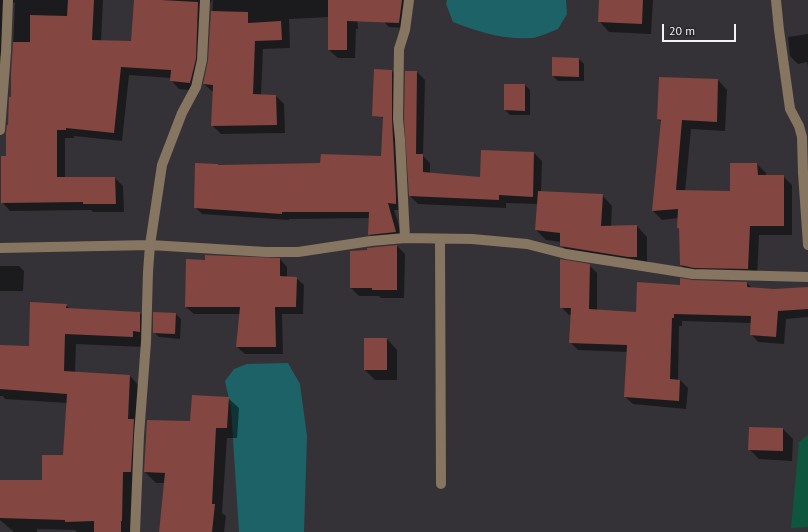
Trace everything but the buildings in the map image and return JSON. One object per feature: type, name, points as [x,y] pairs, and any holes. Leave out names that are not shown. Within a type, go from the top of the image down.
[{"type":"street","points":[[0,130],[8,0]]},
{"type":"street","points":[[135,532],[150,245],[162,165],[182,113],[196,87],[202,60],[204,0]]},
{"type":"street","points":[[405,238],[401,146],[398,119],[399,49],[405,30],[409,0]]},
{"type":"street","points":[[776,0],[790,108],[801,130],[802,137],[808,245]]},
{"type":"street","points":[[0,248],[150,245],[266,252],[298,252],[371,241],[405,238],[472,239],[527,244],[566,254],[693,274],[808,277]]},
{"type":"street","points":[[440,239],[441,484]]},
{"type":"green space","points":[[808,435],[808,527],[791,528],[799,442]]},
{"type":"water","points":[[447,0],[566,0],[567,14],[558,29],[542,36],[532,38],[511,38],[482,32],[453,22],[446,4]]},
{"type":"water","points":[[288,363],[300,384],[307,436],[304,532],[239,532],[231,408],[225,381],[234,369],[247,364]]}]
